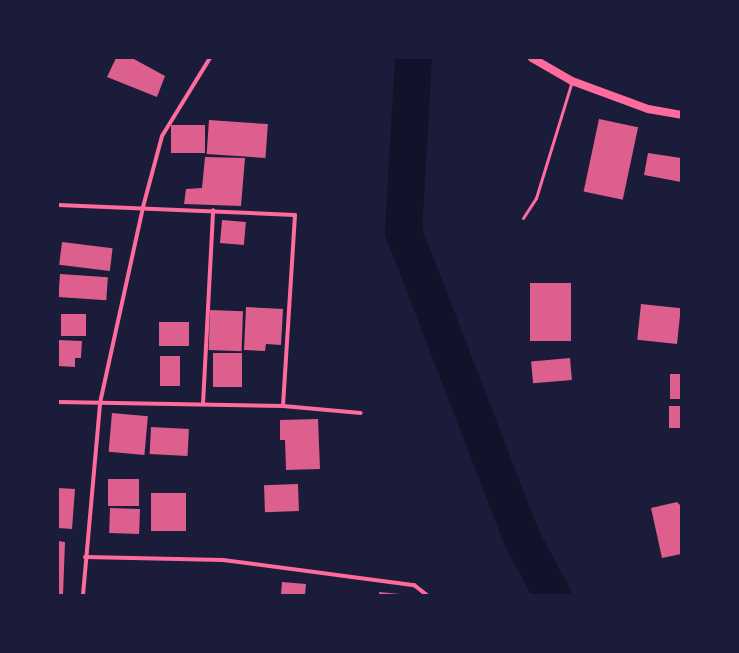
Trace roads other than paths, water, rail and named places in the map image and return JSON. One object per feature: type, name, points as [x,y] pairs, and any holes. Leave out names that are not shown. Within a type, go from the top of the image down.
[{"type":"main road","points":[[532,58],[572,81],[648,109],[681,115]]},
{"type":"street","points":[[83,595],[85,557],[100,403],[143,207],[162,136],[210,58]]},
{"type":"street","points":[[58,205],[143,207],[295,215],[283,406]]},
{"type":"street","points":[[203,404],[213,210]]},
{"type":"street","points":[[58,402],[283,406],[361,413]]},
{"type":"street","points":[[85,557],[222,560],[414,585],[427,595]]},
{"type":"lane","points":[[523,218],[536,198],[572,81]]},
{"type":"waterway","points":[[413,58],[403,231],[521,537],[552,595]]}]
